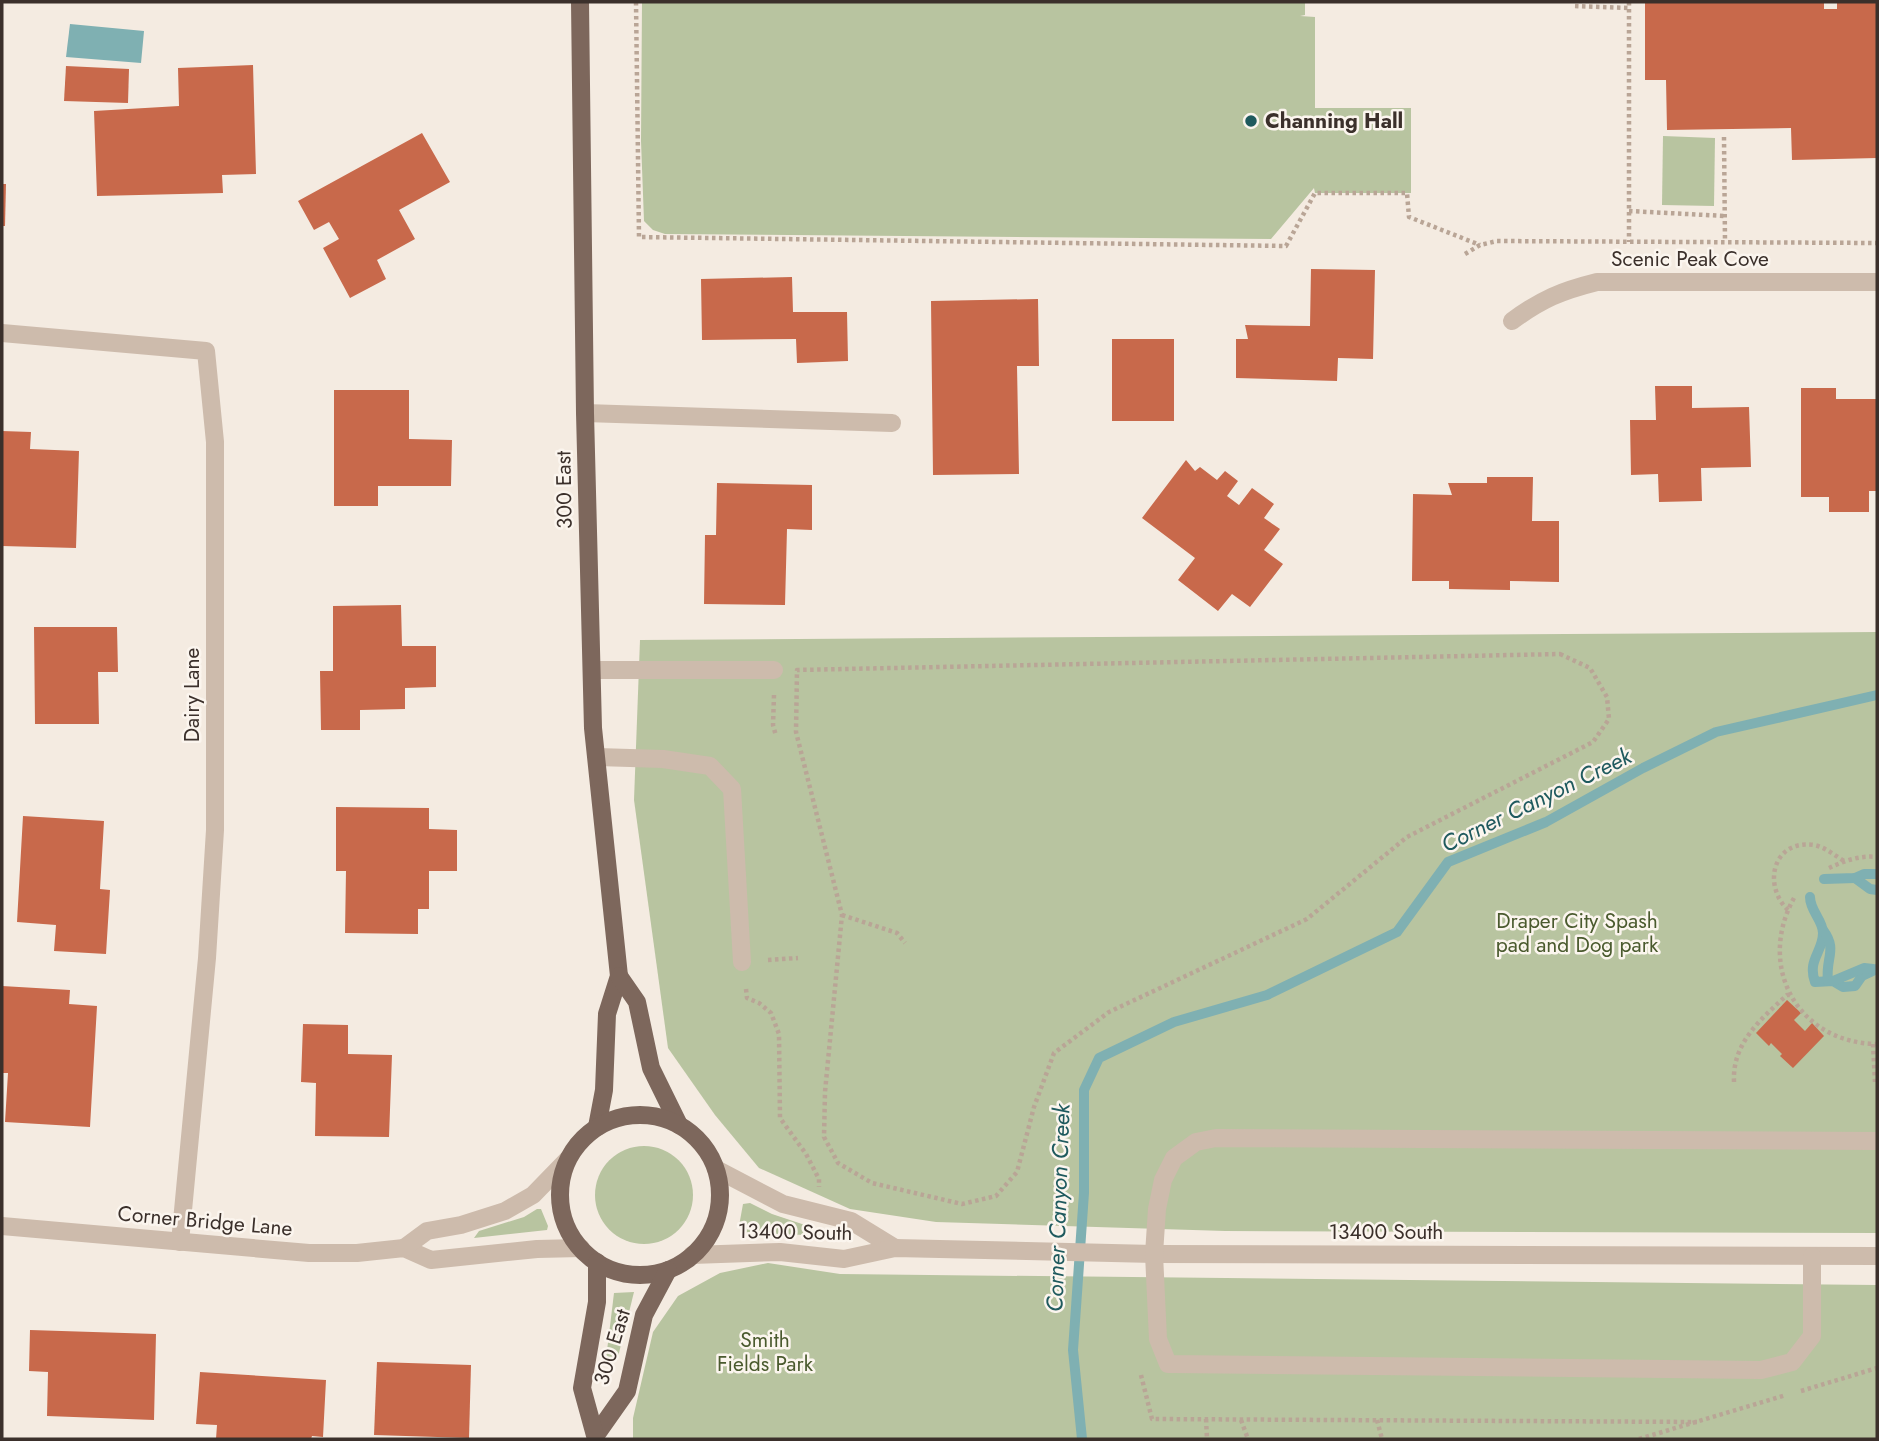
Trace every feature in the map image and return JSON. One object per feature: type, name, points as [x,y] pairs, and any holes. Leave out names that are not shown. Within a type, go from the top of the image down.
[{"type":"main road","name":"300 East","points":[[580,2],[585,414],[592,670],[597,757],[620,976],[607,1014],[604,1090],[597,1127]]},
{"type":"main road","name":"300 East","points":[[620,976],[637,1002],[651,1068],[679,1125]]},
{"type":"main road","points":[[637,1114],[659,1117],[679,1125],[695,1136],[716,1169],[720,1192],[718,1215],[708,1237],[692,1255],[668,1270],[631,1274],[613,1270],[597,1262],[581,1248],[567,1229],[560,1206],[561,1182],[568,1159],[580,1141],[597,1127],[616,1118],[637,1114]]},
{"type":"main road","name":"300 East","points":[[596,1437],[582,1388],[597,1302],[597,1262]]},
{"type":"main road","name":"300 East","points":[[596,1437],[627,1391],[644,1315],[668,1270]]},
{"type":"street","name":"Scenic Peak Cove","points":[[1512,321],[1563,290],[1597,282],[1877,282]]},
{"type":"street","name":"Dairy Lane","points":[[2,333],[206,351],[215,442],[215,830],[207,958],[180,1242]]},
{"type":"street","points":[[585,414],[892,423]]},
{"type":"street","points":[[592,670],[774,670]]},
{"type":"street","points":[[597,757],[663,759],[710,766],[732,789],[742,962]]},
{"type":"street","points":[[1812,1256],[1812,1336],[1792,1363],[1761,1370],[1168,1364],[1158,1339],[1154,1254],[1157,1209],[1163,1180],[1174,1158],[1196,1142],[1216,1138],[1877,1141]]},
{"type":"street","name":"Corner Bridge Lane","points":[[404,1248],[427,1231],[505,1211],[533,1195],[568,1159]]},
{"type":"street","name":"13400 South","points":[[716,1169],[783,1204],[851,1221],[895,1248]]},
{"type":"street","name":"Corner Bridge Lane","points":[[2,1226],[309,1253],[357,1253],[404,1248],[431,1260],[537,1249],[581,1248]]},
{"type":"street","name":"13400 South","points":[[692,1255],[780,1252],[844,1259],[895,1248],[1154,1254],[1877,1256]]},
{"type":"path","points":[[636,2],[639,237],[1286,246],[1315,193],[1408,193],[1409,217],[1480,245]]},
{"type":"path","points":[[1575,6],[1629,5],[1629,242]]},
{"type":"path","points":[[1724,137],[1725,242]]},
{"type":"path","points":[[1629,211],[1725,216]]},
{"type":"path","points":[[1465,254],[1480,245],[1497,241],[1877,243]]},
{"type":"path","points":[[1560,654],[1590,668],[1607,697],[1609,719],[1593,742],[1406,837],[1307,919],[1109,1012],[1054,1053],[1034,1107],[1017,1172],[996,1196],[961,1204],[872,1183],[838,1163],[824,1138],[825,1092],[842,915],[796,732],[797,670],[1560,654]]},
{"type":"path","points":[[774,670],[773,725],[776,736]]},
{"type":"path","points":[[1788,910],[1779,901],[1773,880],[1776,863],[1782,855],[1800,846],[1813,845],[1826,849],[1844,861]]},
{"type":"path","points":[[1829,868],[1844,861],[1877,857]]},
{"type":"path","points":[[1794,898],[1781,931],[1779,953],[1782,974],[1790,995],[1802,1012],[1819,1027],[1838,1038],[1859,1044],[1875,1044],[1874,1082]]},
{"type":"path","points":[[842,915],[897,933],[905,943]]},
{"type":"path","points":[[745,984],[747,998],[759,1003],[771,1013],[779,1034],[780,1118],[806,1154],[819,1179],[819,1188]]},
{"type":"path","points":[[1734,1082],[1737,1052],[1745,1039],[1758,1022],[1790,995]]},
{"type":"path","points":[[1800,1391],[1877,1368]]},
{"type":"path","points":[[1139,1369],[1152,1419],[1697,1422]]},
{"type":"path","points":[[1639,1439],[1787,1395]]},
{"type":"path","points":[[1206,1419],[1207,1439]]},
{"type":"path","points":[[1241,1420],[1248,1439]]},
{"type":"path","points":[[1377,1420],[1382,1439]]},
{"type":"green space","points":[[642,2],[1305,2],[1305,15],[1300,16],[1315,17],[1315,108],[1411,108],[1411,193],[1315,193],[1314,188],[1271,239],[665,234],[653,230],[644,221],[641,141]]},
{"type":"green space","points":[[1663,136],[1715,138],[1714,206],[1662,205]]},
{"type":"green space","name":"Draper City Spash pad and Dog park","points":[[1877,632],[1877,1233],[1225,1231],[936,1222],[850,1209],[759,1168],[715,1115],[668,1048],[634,800],[640,640]]},
{"type":"green space","points":[[644,1146],[663,1150],[679,1160],[689,1176],[693,1195],[689,1214],[679,1230],[663,1240],[644,1244],[625,1240],[609,1230],[599,1214],[595,1195],[599,1176],[609,1160],[625,1150]]},
{"type":"green space","points":[[750,1203],[805,1225],[806,1235],[744,1233],[739,1226],[743,1204]]},
{"type":"green space","points":[[541,1209],[547,1230],[474,1238],[479,1231],[524,1217]]},
{"type":"green space","name":"Smith Fields Park","points":[[768,1263],[840,1274],[1877,1285],[1877,1439],[633,1439],[633,1418],[653,1332],[678,1296],[720,1273]]},
{"type":"green space","points":[[634,1292],[617,1361],[606,1359],[614,1293]]},
{"type":"water","points":[[70,24],[144,31],[141,63],[66,57]]},
{"type":"building","points":[[1645,2],[1824,2],[1824,9],[1837,9],[1837,2],[1877,2],[1877,158],[1792,160],[1791,128],[1667,130],[1666,80],[1645,80]]},
{"type":"building","points":[[253,65],[256,174],[222,175],[223,193],[97,196],[94,111],[179,106],[178,68]]},
{"type":"building","points":[[66,66],[129,69],[128,103],[64,101]]},
{"type":"building","points":[[422,133],[450,182],[399,210],[415,239],[377,260],[386,279],[350,298],[323,248],[339,239],[329,222],[314,230],[298,201]]},
{"type":"building","points":[[2,184],[6,184],[5,226],[2,226]]},
{"type":"building","points":[[1311,269],[1375,270],[1373,359],[1338,358],[1337,381],[1236,378],[1236,339],[1248,339],[1245,325],[1310,326]]},
{"type":"building","points":[[792,277],[793,312],[847,312],[848,361],[797,363],[796,339],[702,340],[701,279]]},
{"type":"building","points":[[1038,299],[1039,366],[1017,366],[1019,474],[933,475],[931,301]]},
{"type":"building","points":[[1112,339],[1174,339],[1174,421],[1112,421]]},
{"type":"building","points":[[1655,386],[1692,386],[1692,408],[1749,407],[1751,467],[1701,468],[1702,501],[1659,502],[1658,474],[1631,475],[1630,420],[1656,420]]},
{"type":"building","points":[[1801,388],[1836,388],[1836,399],[1877,399],[1877,491],[1869,491],[1869,512],[1829,512],[1829,497],[1801,497]]},
{"type":"building","points":[[334,390],[409,390],[409,439],[452,440],[451,486],[378,486],[378,506],[334,506]]},
{"type":"building","points":[[2,431],[31,432],[30,449],[79,451],[76,548],[2,546]]},
{"type":"building","points":[[1186,460],[1195,471],[1200,467],[1217,480],[1225,471],[1238,481],[1227,496],[1239,505],[1252,488],[1274,504],[1264,518],[1280,529],[1264,550],[1283,564],[1250,607],[1232,594],[1218,611],[1178,580],[1195,558],[1142,518]]},
{"type":"building","points":[[1487,477],[1533,477],[1532,521],[1559,521],[1559,582],[1510,581],[1510,590],[1449,589],[1449,581],[1412,581],[1413,494],[1452,495],[1448,483],[1487,483]]},
{"type":"building","points":[[717,483],[812,485],[812,530],[787,529],[785,605],[704,604],[705,535],[716,535]]},
{"type":"building","points":[[401,605],[402,646],[436,646],[436,687],[405,688],[405,709],[360,710],[360,730],[321,730],[320,671],[333,671],[333,606]]},
{"type":"building","points":[[34,627],[117,627],[118,672],[98,672],[99,724],[35,724]]},
{"type":"building","points":[[336,807],[429,808],[429,829],[457,830],[457,871],[429,871],[429,909],[418,909],[418,934],[345,933],[346,871],[336,871]]},
{"type":"building","points":[[23,816],[104,821],[100,889],[110,890],[106,954],[54,951],[56,925],[17,922]]},
{"type":"building","points":[[2,986],[70,990],[69,1004],[97,1006],[90,1127],[5,1122],[8,1073],[2,1073]]},
{"type":"building","points":[[1787,1000],[1801,1013],[1794,1020],[1805,1031],[1812,1023],[1824,1036],[1793,1068],[1771,1043],[1769,1046],[1756,1033]]},
{"type":"building","points":[[303,1024],[348,1025],[348,1054],[392,1055],[389,1137],[315,1136],[316,1083],[301,1082]]},
{"type":"building","points":[[30,1330],[156,1334],[154,1420],[47,1416],[48,1372],[29,1371]]},
{"type":"building","points":[[377,1362],[471,1365],[469,1438],[374,1435]]},
{"type":"building","points":[[200,1372],[326,1380],[323,1437],[216,1439],[217,1425],[196,1424]]},
{"type":"waterway","name":"Corner Canyon Creek","points":[[1082,1439],[1073,1350],[1084,1193],[1084,1090],[1099,1058],[1174,1022],[1267,995],[1397,932],[1448,862],[1546,822],[1643,768],[1716,732],[1877,695]]},
{"type":"waterway","points":[[1824,879],[1877,874]]},
{"type":"waterway","points":[[1855,878],[1870,889],[1877,890]]},
{"type":"waterway","points":[[1810,897],[1823,933],[1813,968],[1815,982],[1833,981],[1843,987],[1855,986],[1862,976],[1877,969]]},
{"type":"waterway","points":[[1823,930],[1830,943],[1828,981]]},
{"type":"waterway","points":[[1833,981],[1864,968],[1873,969]]},
{"type":"place","name":"Channing Hall","points":[[1251,121]]}]
